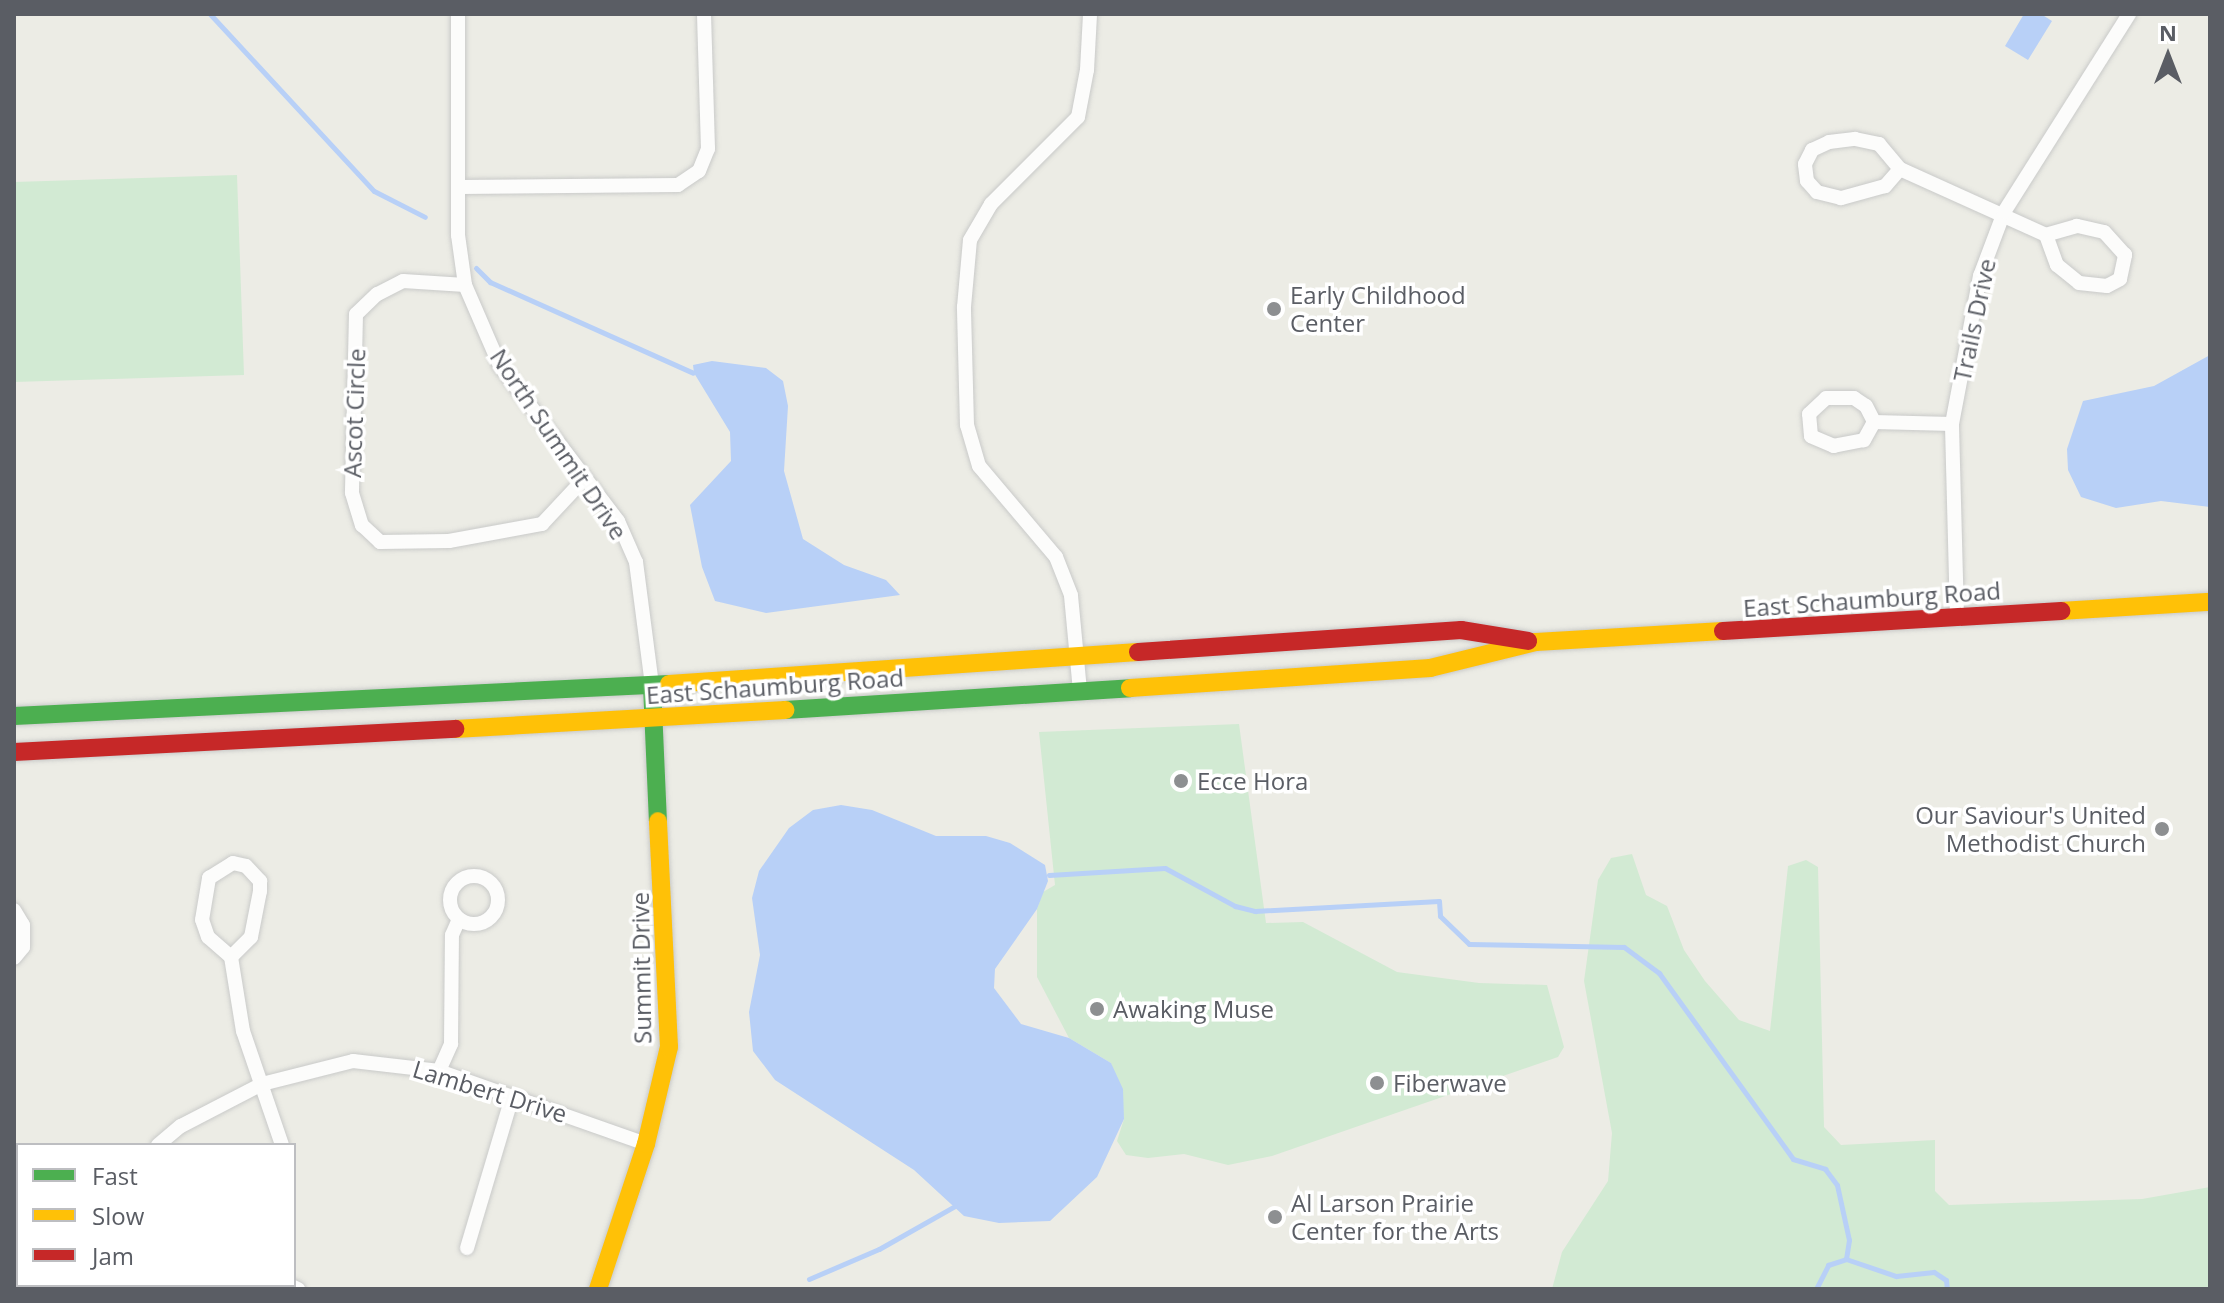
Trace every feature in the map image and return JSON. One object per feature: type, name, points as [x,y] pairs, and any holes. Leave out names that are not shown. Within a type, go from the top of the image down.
[{"type":"main road","name":"East Schaumburg Road","points":[[14,752],[655,719],[1447,667],[1536,642],[2210,602]]},
{"type":"main road","name":"East Schaumburg Road","points":[[14,716],[652,685],[1461,630],[1536,642]]},
{"type":"main road","name":"Summit Drive","points":[[598,1289],[646,1144],[669,1047],[652,685]]},
{"type":"street","name":"North Summit Drive","points":[[458,14],[458,235],[465,285],[500,366],[618,521],[636,562],[652,685]]},
{"type":"street","points":[[460,187],[678,185],[699,171],[708,149],[704,14]]},
{"type":"street","points":[[1080,691],[1071,595],[1056,557],[979,466],[967,425],[964,307],[970,240],[991,204],[1078,117],[1087,70],[1090,14]]},
{"type":"street","name":"Trails Drive","points":[[1957,617],[1952,424],[1980,276],[2004,212],[2129,14]]},
{"type":"street","points":[[1900,169],[1885,186],[1841,198],[1817,192],[1807,181],[1805,164],[1812,150],[1855,139],[1879,144],[1900,169],[2004,212],[2046,235],[2065,274],[2093,286],[2107,286],[2120,279],[2125,255],[2104,232],[2077,226],[2046,235]]},
{"type":"street","name":"Ascot Circle","points":[[465,285],[403,281],[377,294],[356,314],[352,493],[362,525],[380,542],[449,541],[542,524],[584,479]]},
{"type":"street","points":[[1826,398],[1854,398],[1866,406],[1874,422],[1864,440],[1834,446],[1811,436],[1809,414],[1826,398]]},
{"type":"street","points":[[1874,422],[1952,424]]},
{"type":"street","points":[[231,957],[251,937],[260,891],[260,881],[246,866],[233,863],[209,878],[202,920],[208,937],[231,957],[243,1031],[281,1143]]},
{"type":"street","points":[[14,910],[23,925],[23,947],[14,958]]},
{"type":"street","points":[[439,1071],[451,1044],[452,935],[459,919]]},
{"type":"street","name":"Lambert Drive","points":[[160,1143],[181,1126],[262,1084],[353,1061],[439,1071],[646,1144]]},
{"type":"street","points":[[467,1248],[512,1097]]},
{"type":"street","points":[[287,1289],[298,1289]]},
{"type":"green space","points":[[237,175],[244,375],[14,382],[14,182]]},
{"type":"green space","points":[[1239,724],[1266,923],[1303,922],[1397,972],[1479,983],[1547,985],[1564,1047],[1558,1057],[1272,1156],[1228,1165],[1184,1154],[1148,1158],[1126,1155],[1117,1141],[1124,1119],[1111,1063],[1069,1038],[1037,977],[1037,909],[1043,892],[1055,885],[1039,732]]},
{"type":"green space","points":[[1632,854],[1646,895],[1667,906],[1684,950],[1705,981],[1739,1020],[1770,1031],[1788,866],[1806,860],[1818,867],[1824,1127],[1841,1145],[1935,1140],[1935,1191],[1949,1205],[2142,1199],[2210,1187],[2210,1289],[1552,1289],[1562,1252],[1608,1181],[1612,1133],[1584,981],[1598,880],[1611,858]]},
{"type":"water","points":[[2024,14],[2041,14],[2052,21],[2028,60],[2005,46]]},
{"type":"water","points":[[2210,355],[2210,507],[2161,501],[2116,508],[2081,497],[2068,470],[2067,449],[2083,401],[2154,386]]},
{"type":"water","points":[[712,361],[766,368],[783,381],[788,406],[784,471],[803,539],[844,565],[886,580],[900,595],[766,613],[715,601],[702,567],[690,505],[731,461],[730,432],[694,373],[693,365]]},
{"type":"water","points":[[841,805],[872,810],[936,836],[986,836],[1010,843],[1045,865],[1048,881],[1037,909],[995,969],[994,988],[1021,1024],[1069,1038],[1111,1063],[1123,1089],[1124,1119],[1097,1177],[1050,1221],[999,1223],[964,1216],[914,1170],[775,1080],[753,1051],[749,1012],[760,955],[752,898],[759,871],[789,828],[813,810]]},
{"type":"waterway","points":[[210,14],[374,191],[425,217]]},
{"type":"waterway","points":[[476,268],[490,282],[693,373]]},
{"type":"waterway","points":[[1049,875],[1165,868],[1235,906],[1255,911],[1439,901],[1440,916],[1469,944],[1624,947],[1659,973],[1793,1159],[1825,1169],[1837,1185],[1849,1240],[1846,1259]]},
{"type":"waterway","points":[[809,1279],[879,1249],[955,1206]]},
{"type":"waterway","points":[[1816,1289],[1828,1265],[1846,1259],[1896,1276],[1934,1272],[1946,1280],[1947,1289]]},
{"type":"traffic: fast","points":[[14,716],[669,684]]},
{"type":"traffic: fast","points":[[652,685],[658,821]]},
{"type":"traffic: fast","points":[[785,710],[1130,688]]},
{"type":"traffic: slow","points":[[2061,611],[2210,602]]},
{"type":"traffic: slow","points":[[1130,688],[1430,668],[1536,642],[1723,631]]},
{"type":"traffic: slow","points":[[669,684],[1138,652]]},
{"type":"traffic: slow","points":[[455,729],[785,710]]},
{"type":"traffic: slow","points":[[598,1289],[646,1144],[669,1047],[658,821]]},
{"type":"traffic: jam","points":[[1723,631],[2061,611]]},
{"type":"traffic: jam","points":[[1138,652],[1461,630],[1528,641]]},
{"type":"traffic: jam","points":[[14,752],[455,729]]},
{"type":"place","name":"Early Childhood Center","points":[[1274,309]]},
{"type":"place","name":"Ecce Hora","points":[[1181,781]]},
{"type":"place","name":"Our Saviour's United Methodist Church","points":[[2162,829]]},
{"type":"place","name":"Awaking Muse","points":[[1097,1009]]},
{"type":"place","name":"Fiberwave","points":[[1377,1083]]},
{"type":"place","name":"Al Larson Prairie Center for the Arts","points":[[1275,1217]]}]
